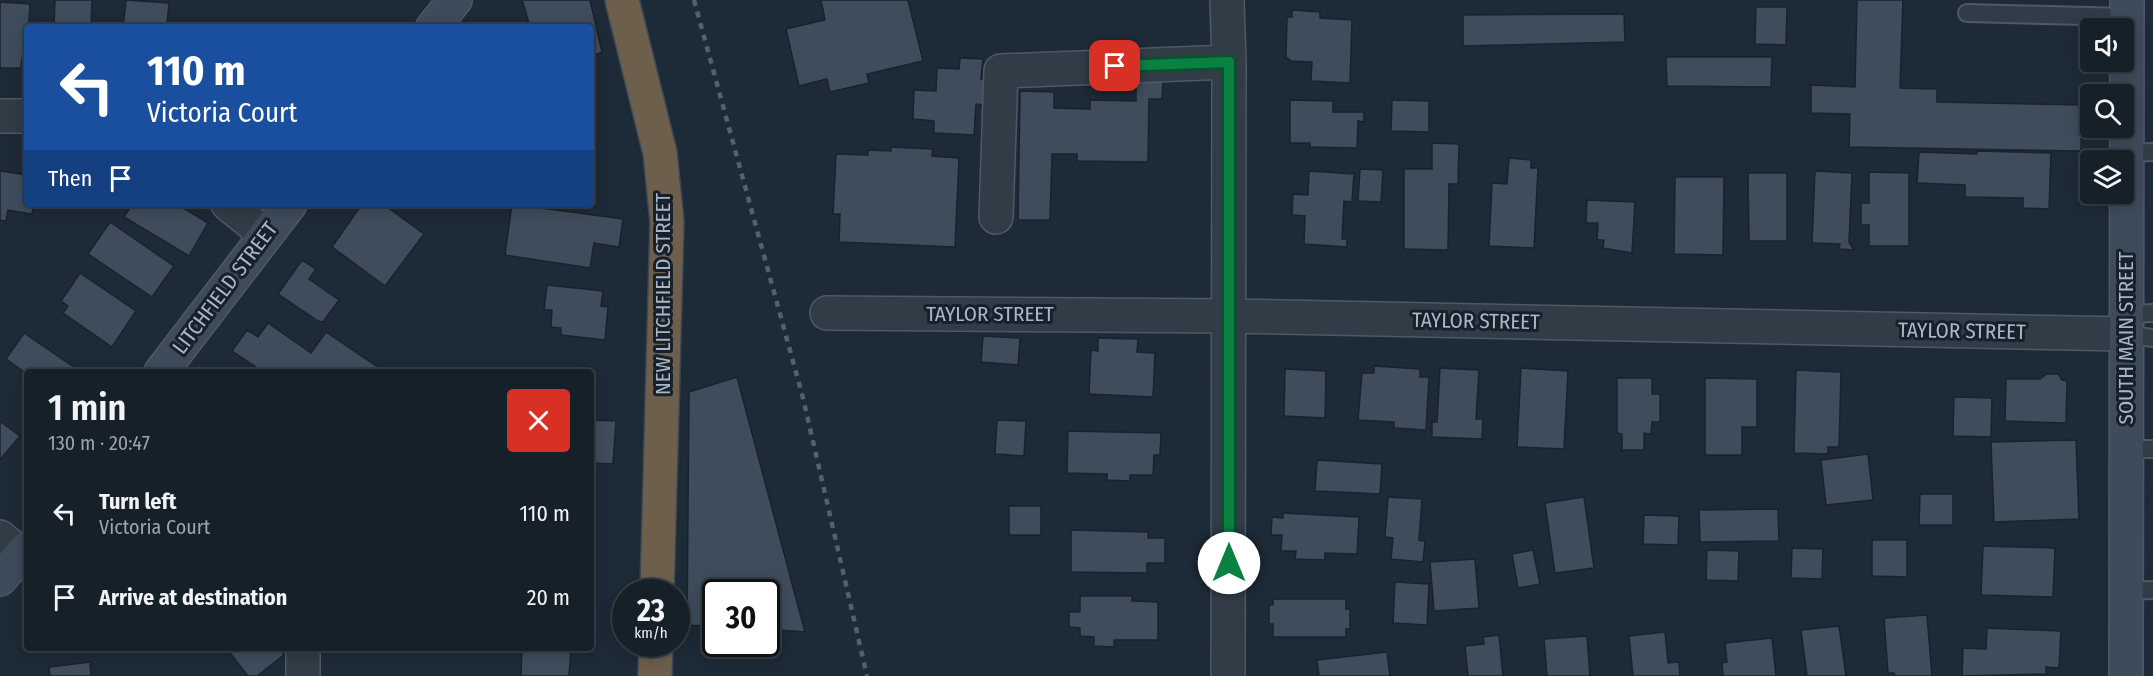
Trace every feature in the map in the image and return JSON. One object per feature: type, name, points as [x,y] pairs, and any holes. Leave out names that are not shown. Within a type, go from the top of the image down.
[{"type":"highway","name":"NEW LITCHFIELD STREET","points":[[622,0],[660,153],[667,222],[657,579]]},
{"type":"highway","points":[[655,676],[656,657]]},
{"type":"main road","points":[[435,24],[455,0]]},
{"type":"main road","name":"SOUTH MAIN STREET","points":[[2126,676],[2139,590],[2140,153],[2127,9]]},
{"type":"main road","name":"LITCHFIELD STREET","points":[[163,369],[288,207]]},
{"type":"street","points":[[1227,0],[1229,62],[1228,676]]},
{"type":"street","points":[[996,217],[1001,71],[1229,62]]},
{"type":"street","points":[[0,116],[24,116]]},
{"type":"street","points":[[232,207],[265,234]]},
{"type":"street","name":"TAYLOR STREET","points":[[827,313],[2139,325]]},
{"type":"street","points":[[303,651],[303,676]]},
{"type":"lane","points":[[1967,13],[2127,9]]},
{"type":"building","points":[[55,0],[92,0],[91,24],[54,24]]},
{"type":"building","points":[[126,0],[169,3],[167,24],[123,24]]},
{"type":"building","points":[[522,0],[590,0],[602,52],[595,55],[594,59],[594,24],[529,24]]},
{"type":"building","points":[[821,0],[908,0],[923,61],[867,74],[869,83],[830,92],[827,79],[799,86],[786,29],[825,20]]},
{"type":"building","points":[[1857,0],[1903,0],[1900,88],[1937,89],[1937,102],[2080,105],[2081,150],[1849,147],[1850,114],[1811,113],[1811,85],[1855,87]]},
{"type":"building","points":[[0,2],[30,4],[29,24],[24,24],[24,58],[22,58],[21,68],[0,68]]},
{"type":"building","points":[[1756,7],[1787,7],[1786,45],[1755,44]]},
{"type":"building","points":[[1292,10],[1320,12],[1320,18],[1352,20],[1350,83],[1311,81],[1312,62],[1291,61],[1286,57],[1287,17],[1292,17]]},
{"type":"building","points":[[1624,14],[1625,42],[1463,46],[1463,15]]},
{"type":"building","points":[[1666,57],[1772,57],[1771,87],[1667,86]]},
{"type":"building","points":[[960,58],[983,59],[981,79],[986,79],[985,105],[976,104],[974,135],[934,133],[934,121],[913,119],[914,90],[936,91],[937,68],[959,69]]},
{"type":"building","points":[[1136,81],[1163,81],[1162,99],[1149,99],[1148,162],[1077,161],[1077,154],[1052,154],[1050,220],[1018,220],[1020,91],[1054,92],[1054,108],[1090,109],[1090,100],[1136,101]]},
{"type":"building","points":[[1290,100],[1333,101],[1333,112],[1364,112],[1364,122],[1358,121],[1357,148],[1310,147],[1310,143],[1290,143]]},
{"type":"building","points":[[1392,100],[1429,101],[1429,132],[1391,131]]},
{"type":"building","points":[[1432,143],[1459,144],[1458,184],[1449,184],[1448,250],[1404,249],[1404,169],[1432,169]]},
{"type":"building","points":[[891,147],[933,149],[932,156],[959,158],[955,247],[839,242],[840,214],[833,214],[836,154],[868,155],[868,150],[891,151]]},
{"type":"building","points":[[1977,151],[2051,153],[2049,209],[2023,208],[2023,198],[1965,197],[1965,185],[1917,183],[1919,152],[1977,154]]},
{"type":"building","points":[[1509,158],[1531,160],[1531,168],[1538,168],[1534,248],[1489,246],[1492,183],[1507,184]]},
{"type":"building","points":[[1360,169],[1383,170],[1381,202],[1358,201]]},
{"type":"building","points":[[0,171],[24,175],[24,207],[33,207],[32,214],[8,210],[6,221],[0,220]]},
{"type":"building","points":[[1309,171],[1354,174],[1352,202],[1344,201],[1342,239],[1347,239],[1347,247],[1304,244],[1305,216],[1292,215],[1293,194],[1308,195]]},
{"type":"building","points":[[1815,171],[1852,173],[1849,242],[1854,250],[1839,249],[1840,244],[1812,243]]},
{"type":"building","points":[[1869,172],[1909,173],[1909,246],[1869,246],[1869,225],[1861,225],[1861,203],[1869,203]]},
{"type":"building","points":[[1748,173],[1787,173],[1787,241],[1749,241]]},
{"type":"building","points":[[1675,177],[1724,177],[1723,255],[1674,254]]},
{"type":"building","points":[[1587,200],[1635,202],[1632,253],[1603,248],[1604,240],[1597,240],[1598,223],[1586,223]]},
{"type":"building","points":[[130,207],[182,207],[208,223],[189,256],[124,217]]},
{"type":"building","points":[[360,207],[387,207],[424,234],[385,286],[332,247]]},
{"type":"building","points":[[512,207],[534,207],[623,219],[619,247],[594,243],[590,268],[505,255]]},
{"type":"building","points":[[110,222],[174,266],[152,297],[88,254]]},
{"type":"building","points":[[302,260],[316,269],[309,279],[339,300],[323,322],[278,294]]},
{"type":"building","points":[[80,273],[136,311],[112,347],[63,313],[68,306],[61,301]]},
{"type":"building","points":[[547,285],[603,291],[601,306],[608,307],[605,340],[561,335],[561,328],[551,327],[552,310],[544,310]]},
{"type":"building","points":[[268,323],[311,353],[326,332],[381,369],[259,369],[232,351],[247,330],[258,337]]},
{"type":"building","points":[[24,333],[77,369],[24,369],[24,372],[6,359]]},
{"type":"building","points":[[983,336],[1020,338],[1018,365],[981,362]]},
{"type":"building","points":[[1098,338],[1138,339],[1137,352],[1155,353],[1153,397],[1089,394],[1091,350],[1098,351]]},
{"type":"building","points":[[1374,366],[1420,369],[1420,377],[1429,377],[1426,430],[1394,428],[1394,422],[1358,420],[1362,373],[1374,373]]},
{"type":"building","points":[[1440,368],[1479,370],[1476,419],[1483,419],[1482,439],[1432,437],[1432,422],[1437,422]]},
{"type":"building","points":[[1521,368],[1568,371],[1564,449],[1517,447]]},
{"type":"building","points":[[1285,369],[1326,371],[1325,418],[1284,416]]},
{"type":"building","points":[[1796,370],[1841,372],[1839,447],[1828,447],[1828,454],[1794,453]]},
{"type":"building","points":[[2047,374],[2058,374],[2062,380],[2067,381],[2066,423],[2005,421],[2006,379],[2040,379]]},
{"type":"building","points":[[737,377],[805,632],[780,630],[780,579],[702,579],[702,626],[690,625],[690,579],[687,579],[689,392]]},
{"type":"building","points":[[1617,378],[1652,378],[1652,394],[1660,394],[1660,422],[1652,422],[1651,434],[1644,433],[1644,450],[1622,450],[1622,434],[1617,433]]},
{"type":"building","points":[[1705,378],[1757,379],[1757,427],[1742,427],[1742,455],[1705,455]]},
{"type":"building","points":[[1954,397],[1992,398],[1991,437],[1953,436]]},
{"type":"building","points":[[594,420],[616,421],[613,464],[594,463]]},
{"type":"building","points":[[997,420],[1026,421],[1024,456],[995,454]]},
{"type":"building","points":[[0,421],[20,436],[0,460]]},
{"type":"building","points":[[1068,431],[1161,433],[1160,455],[1154,455],[1153,475],[1130,475],[1130,481],[1107,480],[1107,474],[1067,473]]},
{"type":"building","points":[[2076,440],[2079,519],[1994,522],[1991,442]]},
{"type":"building","points":[[1868,454],[1873,500],[1826,505],[1821,460]]},
{"type":"building","points":[[1317,460],[1382,464],[1380,494],[1315,491]]},
{"type":"building","points":[[1920,494],[1953,494],[1953,525],[1919,525]]},
{"type":"building","points":[[1388,497],[1422,499],[1419,540],[1425,541],[1423,562],[1391,559],[1393,538],[1385,537]]},
{"type":"building","points":[[1584,497],[1594,568],[1555,573],[1545,503]]},
{"type":"building","points":[[1009,506],[1041,506],[1041,535],[1009,535]]},
{"type":"building","points":[[1778,509],[1779,541],[1700,542],[1699,510]]},
{"type":"building","points":[[1283,513],[1359,517],[1357,554],[1325,553],[1325,560],[1295,559],[1296,551],[1281,551],[1282,535],[1271,535],[1272,517],[1283,518]]},
{"type":"building","points":[[1644,515],[1679,516],[1678,545],[1643,544]]},
{"type":"building","points":[[1071,530],[1148,532],[1148,538],[1165,538],[1165,563],[1147,563],[1147,573],[1071,572]]},
{"type":"building","points":[[1872,540],[1907,540],[1907,577],[1872,576]]},
{"type":"building","points":[[1983,546],[2055,548],[2053,597],[1981,595]]},
{"type":"building","points":[[1792,548],[1823,549],[1822,579],[1791,578]]},
{"type":"building","points":[[1533,550],[1540,584],[1518,588],[1512,554]]},
{"type":"building","points":[[1707,550],[1739,551],[1738,581],[1706,580]]},
{"type":"building","points":[[1475,559],[1479,608],[1434,611],[1430,562]]},
{"type":"building","points":[[1395,582],[1429,584],[1427,625],[1393,623]]},
{"type":"building","points":[[1080,596],[1132,596],[1132,601],[1158,602],[1158,640],[1114,640],[1114,647],[1094,646],[1094,637],[1080,636],[1080,628],[1069,627],[1069,612],[1080,612]]},
{"type":"building","points":[[1273,599],[1346,599],[1346,609],[1350,609],[1350,629],[1346,629],[1346,637],[1273,637],[1273,624],[1269,624],[1269,605],[1273,605]]},
{"type":"building","points":[[1927,615],[1932,676],[1895,676],[1894,673],[1888,673],[1884,618]]},
{"type":"building","points":[[1839,626],[1846,676],[1807,676],[1801,630]]},
{"type":"building","points":[[1987,628],[2061,631],[2059,668],[2046,667],[2046,674],[1962,676],[1963,648],[1986,649]]},
{"type":"building","points":[[1665,632],[1668,663],[1679,662],[1680,676],[1633,676],[1629,636]]},
{"type":"building","points":[[1499,635],[1503,676],[1468,676],[1465,646],[1484,644],[1483,637]]},
{"type":"building","points":[[1587,636],[1590,676],[1547,676],[1544,639]]},
{"type":"building","points":[[1772,638],[1776,676],[1723,676],[1722,663],[1727,662],[1725,643]]},
{"type":"building","points":[[228,651],[281,651],[284,655],[257,676],[248,676]]},
{"type":"building","points":[[522,651],[571,651],[569,676],[521,676]]},
{"type":"building","points":[[1387,652],[1390,676],[1319,676],[1317,660]]},
{"type":"building","points":[[90,662],[91,676],[50,676],[49,667]]},
{"type":"railway","points":[[694,0],[803,398],[867,676]]},
{"type":"route","points":[[1115,66],[1229,62],[1229,563]]}]
